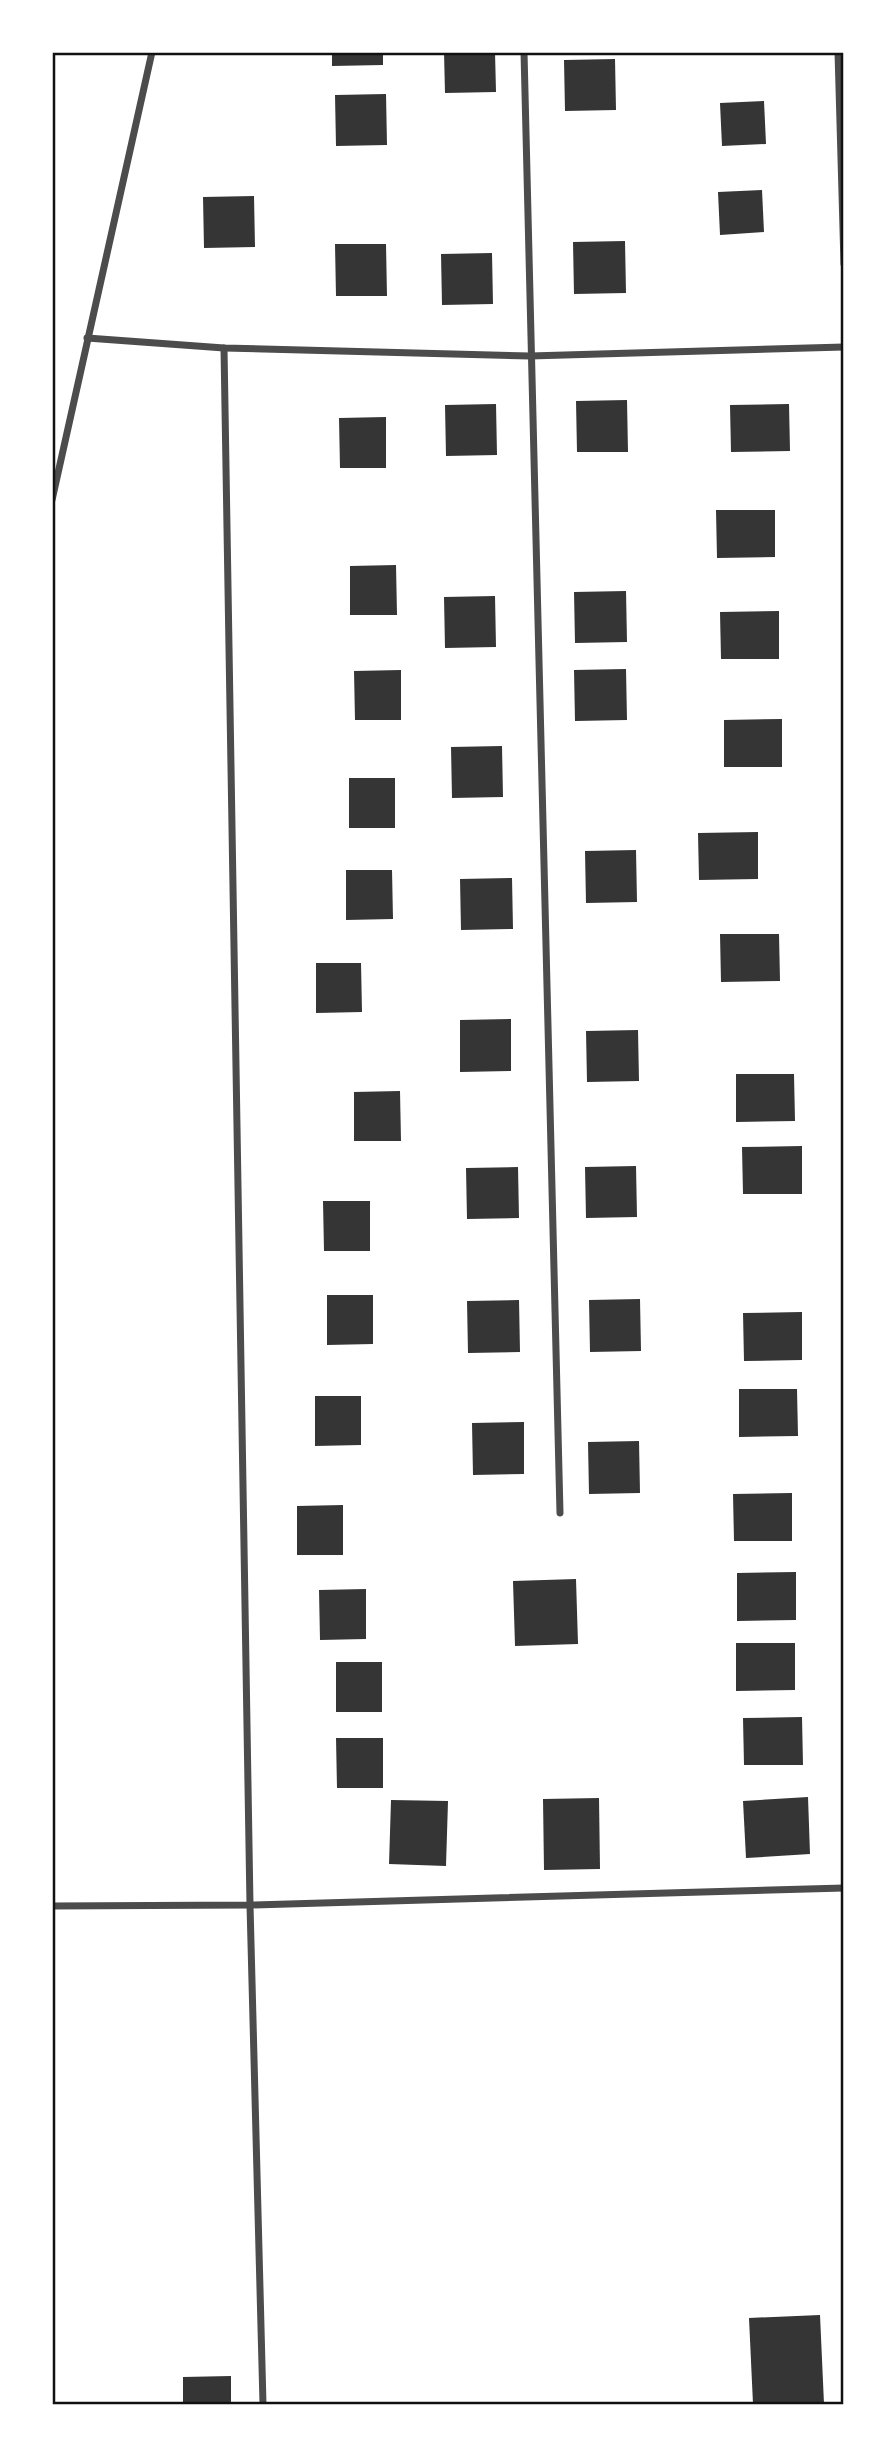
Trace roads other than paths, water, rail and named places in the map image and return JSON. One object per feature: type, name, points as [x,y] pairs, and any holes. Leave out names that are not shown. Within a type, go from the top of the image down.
[{"type":"street","points":[[52,500],[86,338],[152,52]]},
{"type":"street","points":[[524,52],[560,1513]]},
{"type":"street","points":[[838,52],[844,264]]},
{"type":"street","points":[[86,338],[224,348],[530,356],[844,347]]},
{"type":"street","points":[[224,348],[250,1905],[263,2404]]},
{"type":"street","points":[[52,1906],[250,1905],[844,1888]]}]
